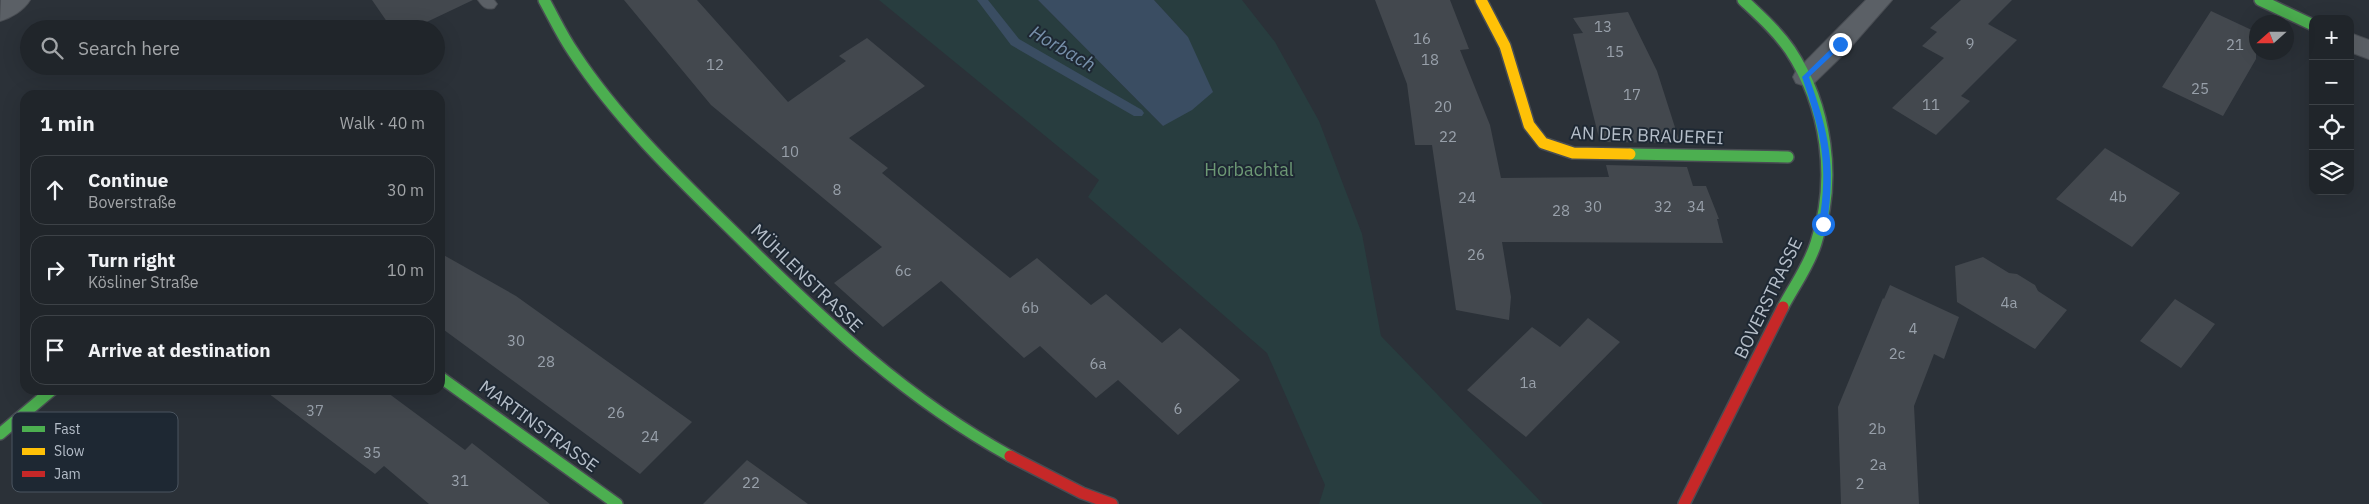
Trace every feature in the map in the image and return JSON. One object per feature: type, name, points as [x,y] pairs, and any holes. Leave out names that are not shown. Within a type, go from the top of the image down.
[{"type":"street","points":[[0,13],[18,0]]},
{"type":"street","name":"MÜHLENSTRASSE","points":[[544,0],[577,58],[618,112],[710,209],[842,337],[912,396],[1004,453],[1082,493],[1112,504]]},
{"type":"street","name":"AN DER BRAUEREI","points":[[1481,0],[1505,46],[1529,125],[1543,143],[1573,153],[1788,157]]},
{"type":"street","name":"BOVERSTRASSE","points":[[1684,504],[1815,244],[1823,224],[1826,201],[1827,157],[1822,126],[1805,77],[1794,55],[1743,0]]},
{"type":"street","points":[[1805,77],[1840,44],[1880,0]]},
{"type":"street","points":[[2260,0],[2309,23]]},
{"type":"street","points":[[2354,44],[2369,50]]},
{"type":"street","name":"MARTINSTRASSE","points":[[445,381],[617,504]]},
{"type":"street","points":[[26,412],[46,395]]},
{"type":"street","points":[[0,434],[12,424]]},
{"type":"green space","name":"Horbachtal","points":[[879,0],[1038,0],[1163,126],[1188,37],[1154,0],[1242,0],[1275,42],[1319,121],[1362,234],[1381,336],[1543,504],[1319,504],[1325,485],[1267,353],[1088,197],[1099,180]]},
{"type":"water","points":[[1038,0],[1154,0],[1188,37],[1213,92],[1192,110],[1163,126]]},
{"type":"building","points":[[372,0],[473,0],[431,20],[386,20]]},
{"type":"building","points":[[624,0],[697,0],[788,102],[846,61],[839,56],[867,38],[925,86],[849,138],[888,168],[882,173],[1010,278],[1037,258],[1091,305],[1106,294],[1162,343],[1180,328],[1240,380],[1178,435],[1118,380],[1096,398],[1040,346],[1024,358],[941,281],[883,327],[834,283],[882,247],[711,105]]},
{"type":"building","points":[[1375,0],[1450,0],[1469,49],[1460,50],[1490,125],[1501,178],[1609,177],[1606,165],[1687,167],[1693,186],[1706,186],[1719,219],[1717,219],[1723,243],[1502,242],[1511,297],[1509,320],[1456,310],[1432,145],[1415,145],[1407,84]]},
{"type":"building","points":[[1961,0],[2012,0],[1988,24],[2017,40],[1961,96],[1970,101],[1936,135],[1892,108],[1944,58],[1922,46],[1937,32],[1930,28]]},
{"type":"building","points":[[2211,11],[2249,29],[2249,60],[2255,60],[2223,116],[2162,87]]},
{"type":"building","points":[[1628,12],[1657,71],[1680,143],[1600,142],[1573,34],[1583,33],[1573,18]]},
{"type":"building","points":[[2105,148],[2180,193],[2132,247],[2056,199]]},
{"type":"building","points":[[445,256],[516,296],[692,422],[640,474],[445,331]]},
{"type":"building","points":[[1983,257],[2009,273],[2017,274],[2035,285],[2038,291],[2067,310],[2035,349],[1957,302],[1955,266]]},
{"type":"building","points":[[1890,285],[1959,317],[1944,359],[1934,354],[1914,406],[1919,504],[1841,504],[1838,407]]},
{"type":"building","points":[[2175,299],[2215,324],[2181,368],[2140,341]]},
{"type":"building","points":[[1588,318],[1620,342],[1526,437],[1467,390],[1532,327],[1560,347]]},
{"type":"building","points":[[271,395],[391,395],[465,450],[472,443],[550,504],[429,504],[384,466],[375,474]]},
{"type":"building","points":[[747,460],[808,504],[703,504]]},
{"type":"waterway","name":"Horbach","points":[[982,0],[1015,42],[1138,113]]},
{"type":"traffic: fast","points":[[544,0],[573,52],[619,112],[664,162],[759,257],[817,313],[877,366],[941,414],[1010,456]]},
{"type":"traffic: fast","points":[[1743,0],[1780,36],[1803,72],[1813,95],[1825,144],[1826,194],[1816,243],[1783,307]]},
{"type":"traffic: fast","points":[[2260,0],[2309,23]]},
{"type":"traffic: fast","points":[[1630,154],[1788,157]]},
{"type":"traffic: fast","points":[[445,381],[617,504]]},
{"type":"traffic: fast","points":[[26,412],[46,395]]},
{"type":"traffic: fast","points":[[0,434],[12,424]]},
{"type":"traffic: slow","points":[[1481,0],[1505,46],[1529,125],[1543,143],[1573,153],[1630,154]]},
{"type":"traffic: jam","points":[[1684,504],[1783,307]]},
{"type":"traffic: jam","points":[[1010,456],[1082,493],[1112,504]]},
{"type":"route","points":[[1823,224],[1826,201],[1827,157],[1822,126],[1814,97],[1805,77],[1840,44]]}]
